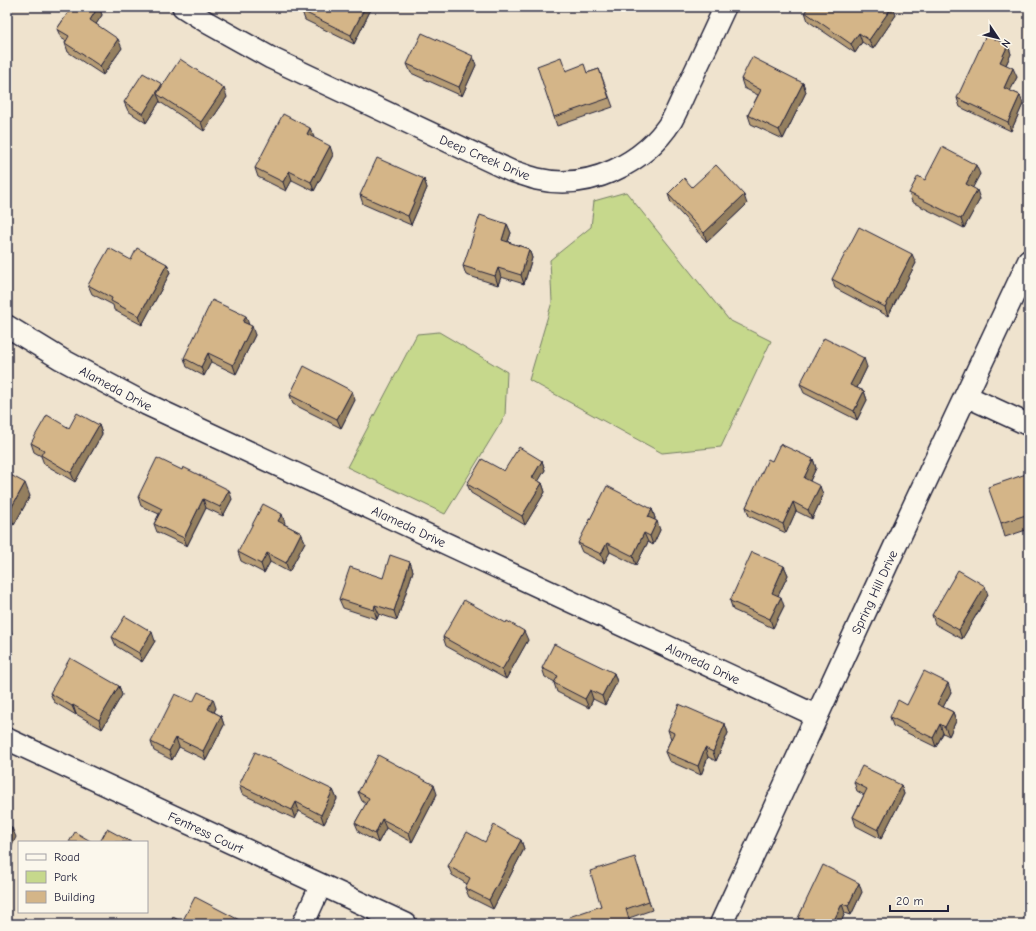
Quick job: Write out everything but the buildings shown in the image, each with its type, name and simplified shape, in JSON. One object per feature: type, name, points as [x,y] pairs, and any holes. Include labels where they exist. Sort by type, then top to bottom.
[{"type":"main road","name":"Spring Hill Drive","points":[[721,924],[1029,261]]},
{"type":"street","name":"Deep Creek Drive","points":[[183,7],[208,23],[271,58],[511,171],[538,179],[563,182],[588,179],[611,172],[636,158],[657,140],[672,120],[725,7]]},
{"type":"street","name":"Alameda Drive","points":[[7,326],[61,359],[146,404],[817,716]]},
{"type":"street","points":[[966,396],[1029,425]]},
{"type":"street","name":"Fentress Court","points":[[7,739],[406,924]]},
{"type":"street","points":[[303,924],[321,885]]},
{"type":"green space","points":[[626,192],[729,320],[771,341],[721,447],[662,453],[529,380],[552,302],[550,260],[591,227],[594,201]]},
{"type":"green space","points":[[439,332],[507,372],[505,416],[445,514],[347,467],[417,334]]}]
